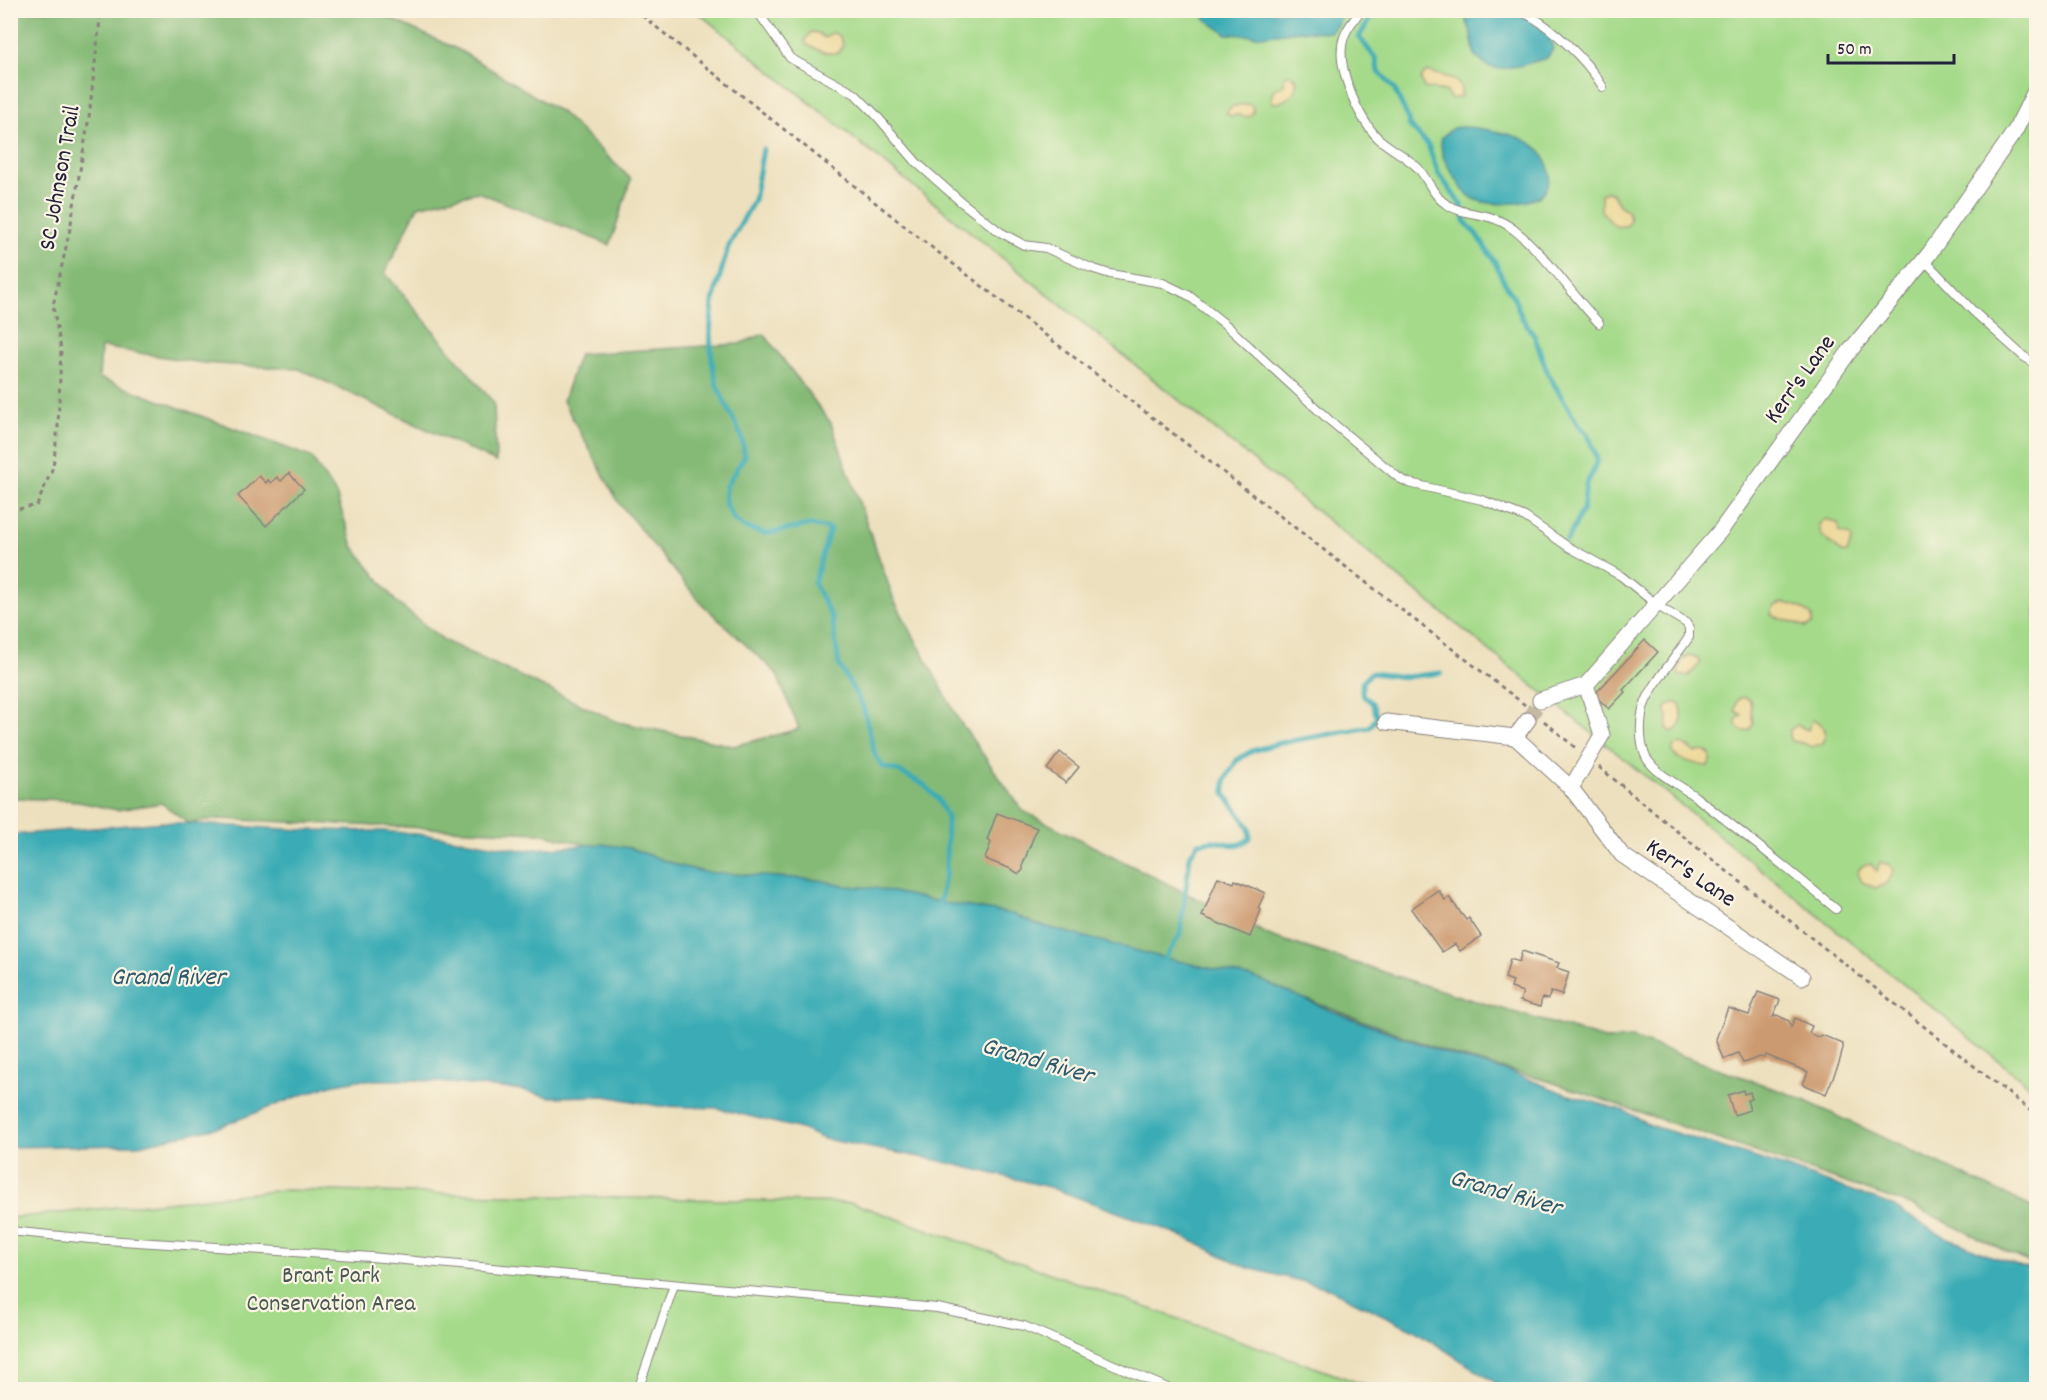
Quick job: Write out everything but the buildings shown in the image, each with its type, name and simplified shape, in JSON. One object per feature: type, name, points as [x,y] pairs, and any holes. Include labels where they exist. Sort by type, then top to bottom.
[{"type":"street","name":"Kerr's Lane","points":[[1535,712],[1586,685],[1721,530],[1849,352],[1929,254],[2015,131],[2037,89]]},
{"type":"street","points":[[1571,788],[1602,735],[1586,685]]},
{"type":"street","points":[[1386,722],[1515,737],[1535,712]]},
{"type":"street","name":"Kerr's Lane","points":[[1515,737],[1571,788],[1622,855],[1802,977]]},
{"type":"lane","points":[[754,10],[790,58],[855,94],[917,163],[1000,232],[1024,245],[1046,248],[1091,268],[1177,288],[1226,324],[1329,420],[1399,478],[1409,483],[1482,500],[1516,513],[1567,546],[1621,576],[1658,605],[1686,623],[1690,632],[1686,642],[1644,704],[1641,736],[1648,760],[1663,774],[1686,789],[1791,871],[1836,909]]},
{"type":"lane","points":[[1361,10],[1343,38],[1341,56],[1347,83],[1361,115],[1376,136],[1418,167],[1442,202],[1453,208],[1500,219],[1524,237],[1599,323]]},
{"type":"lane","points":[[1518,10],[1543,23],[1588,66],[1603,87]]},
{"type":"lane","points":[[1929,265],[1972,311],[2023,356],[2037,364]]},
{"type":"lane","points":[[10,1231],[90,1239],[371,1257],[937,1308],[1024,1326],[1172,1389]]},
{"type":"lane","points":[[638,1389],[674,1285]]},
{"type":"path","name":"SC Johnson Trail","points":[[10,511],[37,505],[53,467],[61,350],[53,306],[70,229],[89,117],[101,10]]},
{"type":"path","points":[[635,10],[917,236],[1535,712],[1695,846],[2037,1115]]},
{"type":"green space","points":[[11,11],[374,11],[459,50],[561,112],[631,179],[610,245],[478,192],[418,206],[385,273],[494,403],[496,462],[299,369],[203,363],[101,347],[99,378],[311,457],[336,494],[353,546],[397,603],[445,641],[618,722],[734,746],[799,729],[776,673],[700,602],[619,503],[563,401],[579,354],[739,344],[764,334],[831,423],[894,600],[960,722],[1023,811],[1273,937],[1605,1039],[1633,1038],[1795,1096],[2036,1209],[2036,1266],[1913,1206],[1551,1082],[1457,1056],[1311,1001],[937,904],[723,879],[540,833],[217,819],[189,823],[161,803],[117,810],[69,800],[11,798]]},
{"type":"green space","points":[[696,11],[2036,11],[2036,1091]]},
{"type":"green space","name":"Brant Park Conservation Area","points":[[283,1190],[853,1203],[1376,1389],[11,1390],[11,1218]]},
{"type":"sand","points":[[811,32],[818,33],[825,38],[831,33],[836,34],[843,46],[839,52],[831,53],[807,45],[805,40]]},
{"type":"sand","points":[[1429,72],[1452,79],[1460,85],[1461,97],[1451,99],[1445,91],[1424,88],[1421,79],[1425,73]]},
{"type":"sand","points":[[1289,74],[1296,78],[1296,88],[1289,97],[1278,103],[1272,102],[1273,90],[1284,85],[1284,78]]},
{"type":"sand","points":[[1249,104],[1253,107],[1253,113],[1248,117],[1230,116],[1227,113],[1233,106]]},
{"type":"sand","points":[[1612,193],[1619,205],[1628,211],[1630,220],[1628,225],[1615,225],[1601,211],[1601,194]]},
{"type":"sand","points":[[1826,519],[1838,523],[1839,532],[1850,535],[1852,540],[1847,553],[1843,553],[1821,535],[1819,524]]},
{"type":"sand","points":[[1781,603],[1802,608],[1812,617],[1812,624],[1806,627],[1771,615],[1773,607]]},
{"type":"sand","points":[[1690,655],[1698,658],[1700,664],[1688,676],[1680,676],[1678,671],[1681,664]]},
{"type":"sand","points":[[1743,697],[1750,700],[1753,724],[1750,730],[1746,731],[1740,730],[1736,725],[1736,720],[1742,715],[1735,711],[1737,700]]},
{"type":"sand","points":[[1676,702],[1680,705],[1682,717],[1676,730],[1672,732],[1667,728],[1668,717],[1665,710],[1668,705]]},
{"type":"sand","points":[[1812,720],[1819,722],[1822,727],[1825,735],[1823,743],[1811,747],[1791,741],[1790,730],[1797,725],[1808,730]]},
{"type":"sand","points":[[1680,744],[1695,753],[1702,751],[1709,753],[1711,758],[1708,766],[1675,756],[1673,747]]},
{"type":"sand","points":[[1880,862],[1890,865],[1894,871],[1886,884],[1875,888],[1862,882],[1858,873],[1860,868],[1871,864],[1877,871]]},
{"type":"water","points":[[1200,11],[1343,11],[1339,23],[1330,32],[1299,31],[1261,36],[1227,34],[1205,19]]},
{"type":"water","points":[[1462,11],[1503,12],[1530,19],[1540,25],[1548,35],[1553,49],[1547,58],[1519,66],[1499,69],[1487,66],[1475,56],[1470,29]]},
{"type":"water","points":[[1461,127],[1508,134],[1526,140],[1535,146],[1544,156],[1549,169],[1549,183],[1544,192],[1531,200],[1500,204],[1481,201],[1468,195],[1461,188],[1447,164],[1441,148],[1442,137],[1453,128]]},
{"type":"water","name":"Grand River","points":[[164,822],[304,830],[383,831],[439,836],[522,850],[602,844],[630,848],[680,866],[705,872],[820,880],[1013,914],[1036,924],[1165,958],[1258,979],[1332,1011],[1456,1057],[1510,1072],[1566,1094],[1625,1111],[1650,1125],[1788,1168],[1891,1205],[1937,1233],[1985,1254],[2036,1271],[2036,1389],[1505,1389],[1414,1330],[1325,1287],[1248,1268],[1177,1234],[1049,1187],[936,1160],[824,1139],[801,1129],[716,1108],[659,1106],[605,1096],[550,1097],[522,1090],[416,1080],[358,1080],[331,1085],[219,1127],[139,1145],[11,1147],[11,835]]},
{"type":"waterway","points":[[1376,10],[1359,37],[1376,59],[1378,71],[1394,88],[1409,125],[1428,145],[1438,173],[1461,205],[1466,223],[1495,262],[1522,318],[1534,335],[1548,374],[1578,424],[1588,435],[1595,453],[1597,460],[1586,484],[1583,509],[1567,541]]},
{"type":"waterway","points":[[763,149],[754,200],[728,247],[713,301],[710,333],[717,386],[741,435],[745,456],[726,486],[725,503],[734,520],[744,527],[766,534],[809,525],[830,529],[814,583],[832,618],[839,665],[863,706],[875,755],[883,767],[898,771],[923,784],[938,799],[947,817],[946,871],[940,902]]},
{"type":"waterway","points":[[1165,958],[1180,935],[1190,856],[1198,843],[1213,841],[1236,845],[1250,838],[1249,827],[1225,794],[1225,780],[1237,760],[1252,751],[1280,743],[1370,727],[1377,717],[1372,703],[1362,694],[1362,682],[1371,673],[1405,677],[1441,673]]},
{"type":"tunnel","points":[[1528,720],[1540,700]]}]
